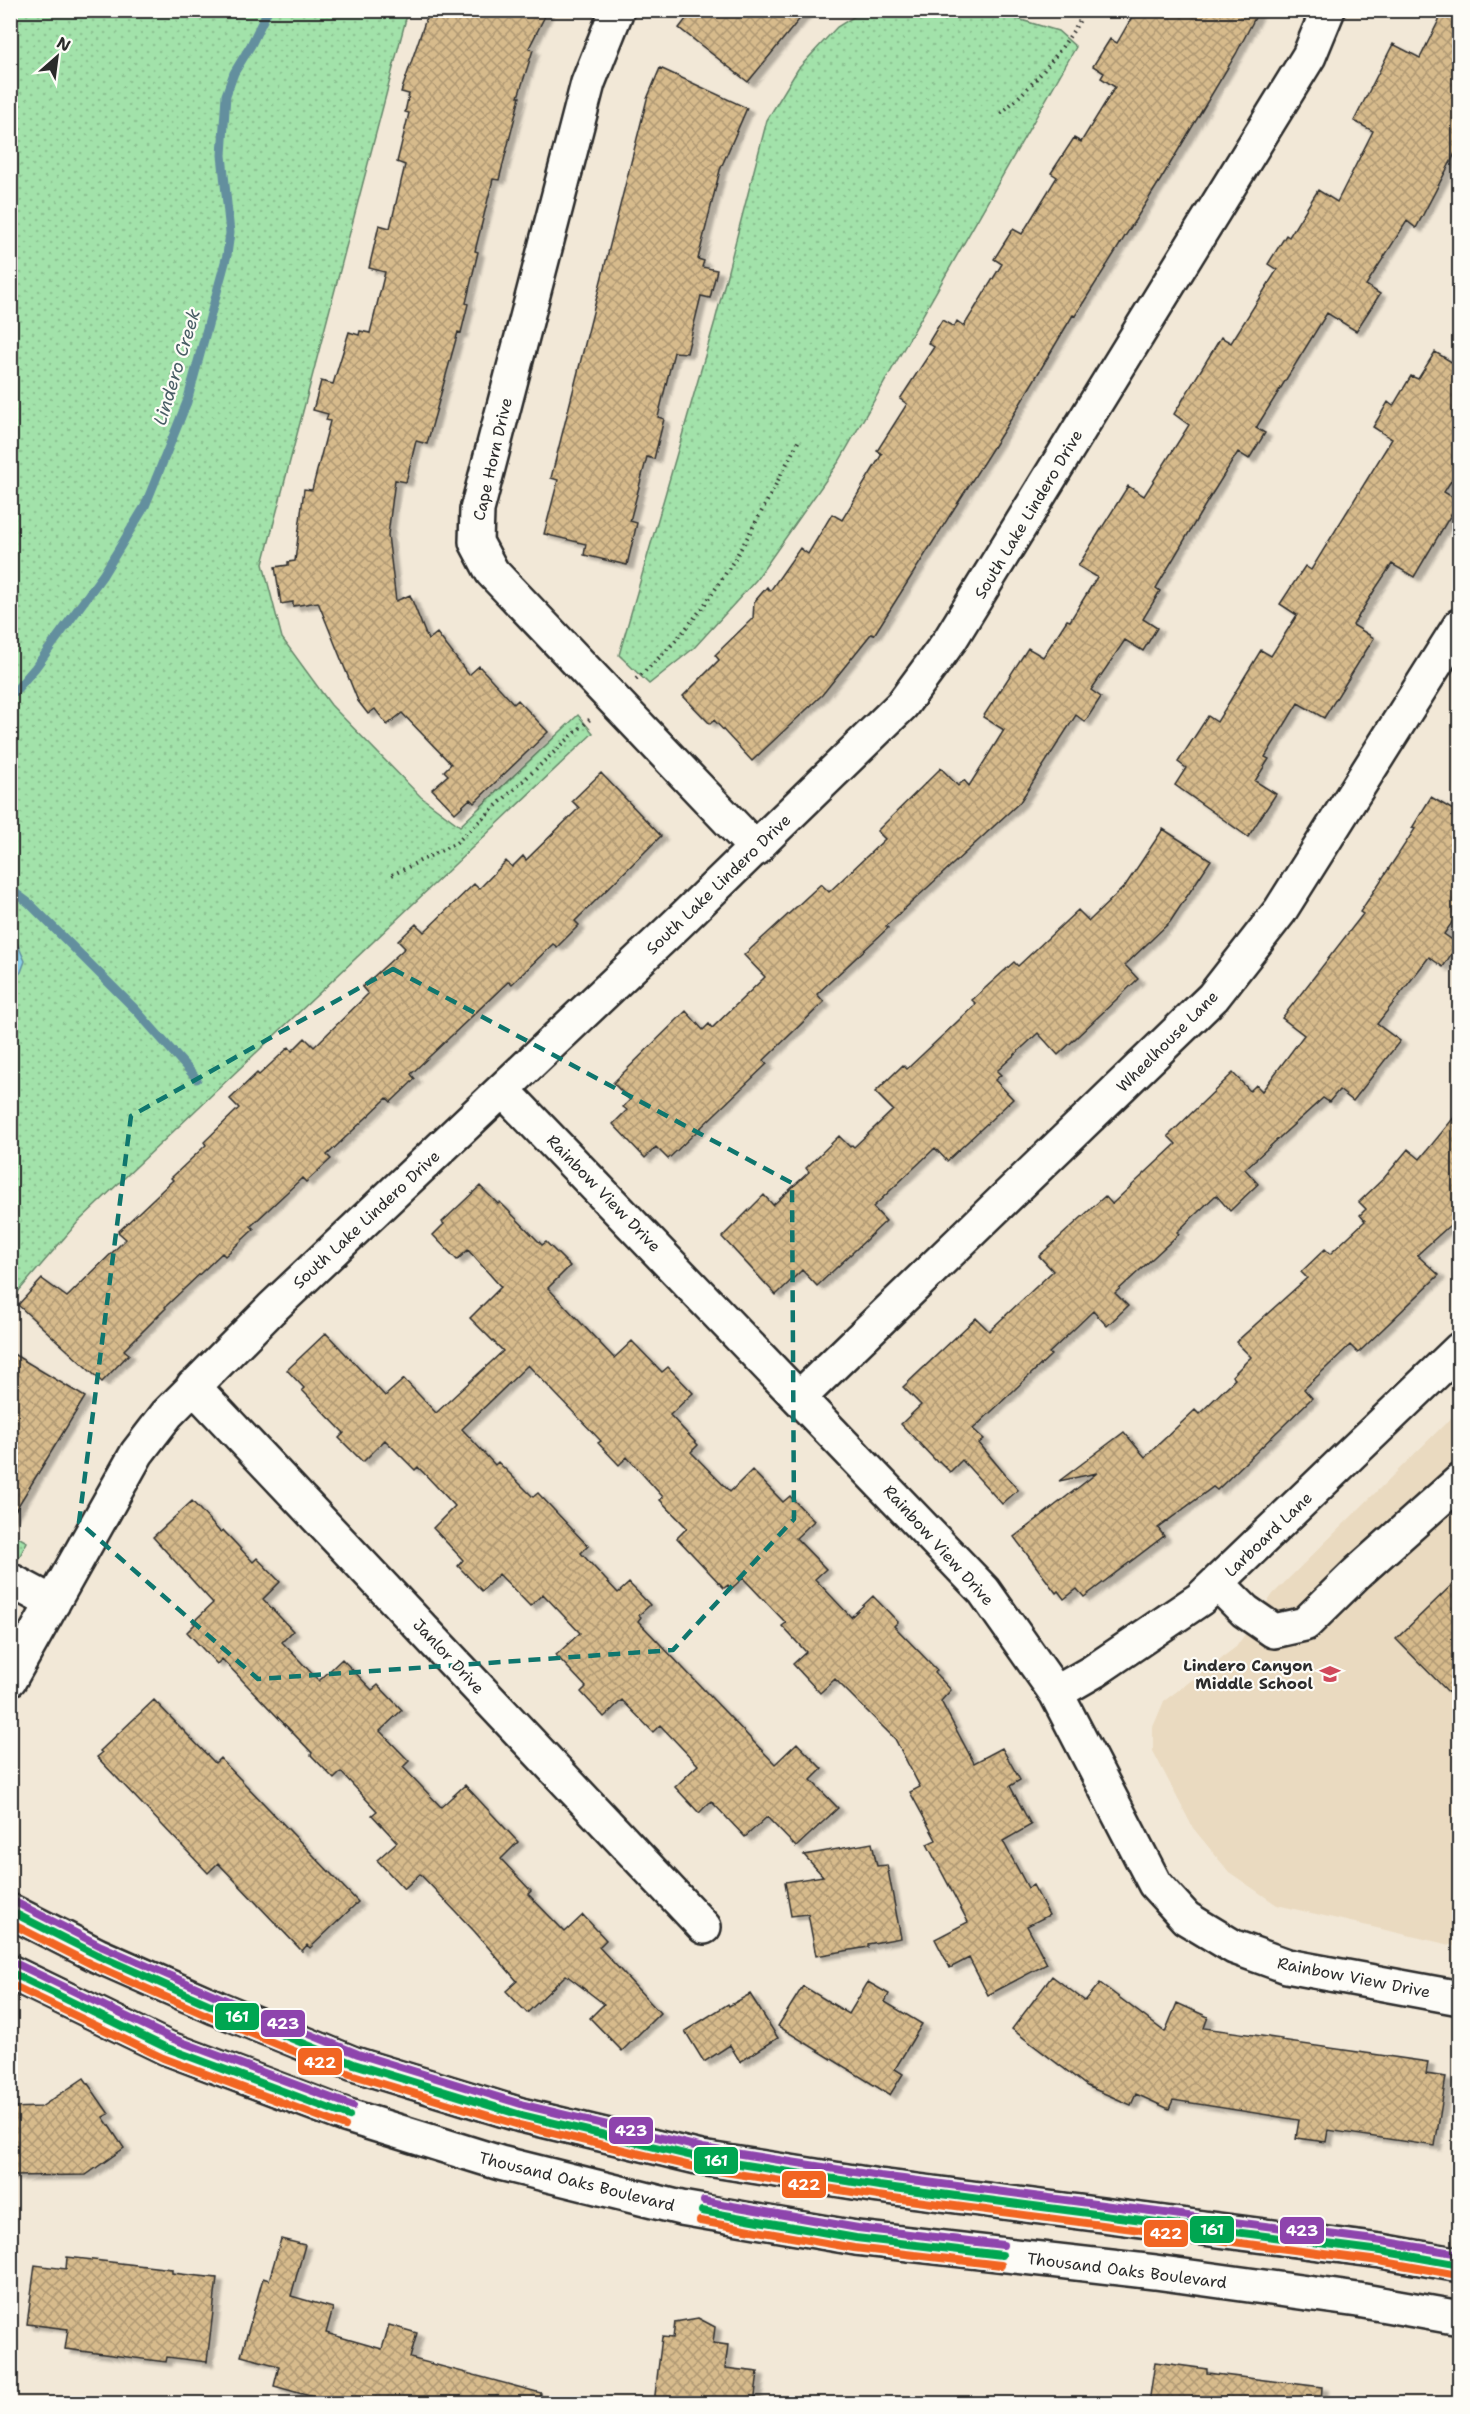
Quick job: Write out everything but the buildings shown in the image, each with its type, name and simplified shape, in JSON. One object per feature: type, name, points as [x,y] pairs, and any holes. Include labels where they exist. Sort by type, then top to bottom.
[{"type":"street","name":"Cape Horn Drive","points":[[617,10],[588,83],[477,510],[476,542],[492,572],[756,849]]},
{"type":"street","name":"South Lake Lindero Drive","points":[[10,1679],[137,1453],[167,1414],[193,1386],[756,849],[902,705],[950,640],[1309,56],[1328,10]]},
{"type":"street","name":"Wheelhouse Lane","points":[[800,1397],[1213,997],[1280,911],[1460,625]]},
{"type":"street","name":"Rainbow View Drive","points":[[503,1090],[984,1591],[1056,1693],[1155,1884],[1186,1918],[1234,1947],[1287,1966],[1460,1998]]},
{"type":"street","name":"Larboard Lane","points":[[1056,1693],[1094,1671],[1200,1599],[1460,1349]]},
{"type":"street","name":"Janlor Drive","points":[[193,1386],[705,1928]]},
{"type":"street","points":[[1217,1583],[1245,1611],[1274,1631],[1305,1624],[1357,1573],[1460,1481]]},
{"type":"street","points":[[10,1580],[53,1603]]},
{"type":"street","points":[[10,1911],[97,1955],[217,2008],[344,2060],[521,2115],[701,2158],[879,2186],[1381,2251],[1460,2265]]},
{"type":"street","name":"Thousand Oaks Boulevard","points":[[10,1972],[167,2048],[345,2115],[500,2163],[681,2208],[856,2238],[1155,2272],[1358,2300],[1460,2318]]},
{"type":"path","points":[[1002,113],[1033,86],[1072,35],[1086,10]]},
{"type":"highlighted area","points":[[393,969],[792,1183],[794,1519],[673,1650],[258,1679],[79,1522],[131,1116]]},
{"type":"shaded area","name":"Lindero Canyon Middle School","points":[[1459,1410],[1459,1947],[1277,1905],[1229,1872],[1193,1828],[1153,1751],[1153,1727],[1164,1701],[1236,1647],[1273,1594]]},
{"type":"green space","points":[[11,11],[408,11],[263,564],[282,638],[331,705],[421,797],[460,826],[578,715],[593,733],[78,1222],[11,1300]]},
{"type":"green space","points":[[863,11],[991,11],[1058,31],[1076,47],[840,460],[756,580],[694,648],[649,684],[619,655],[715,321],[767,120],[798,69],[837,27]]},
{"type":"green space","points":[[11,1533],[27,1542],[11,1573]]},
{"type":"water","points":[[10,939],[17,943],[25,961],[21,972],[11,981]]},
{"type":"waterway","name":"Lindero Creek","points":[[10,697],[35,668],[103,575],[145,506],[187,402],[227,255],[230,233],[222,155],[226,95],[234,73],[268,10]]},
{"type":"waterway","points":[[10,889],[29,903],[135,1009],[197,1079]]},
{"type":"transit line","name":"423","points":[[15,1902],[101,1946],[358,2054],[524,2105],[703,2148],[880,2176],[1382,2241],[1460,2254]]},
{"type":"transit line","name":"161","points":[[10,1911],[97,1955],[217,2008],[354,2064],[521,2115],[701,2158],[879,2186],[1381,2251],[1460,2265]]},
{"type":"transit line","name":"422","points":[[10,1923],[93,1965],[213,2018],[350,2074],[519,2125],[699,2168],[878,2196],[1379,2261],[1458,2275]]},
{"type":"transit line","name":"423","points":[[15,1963],[171,2038],[353,2106]]},
{"type":"transit line","name":"161","points":[[10,1972],[167,2048],[349,2116]]},
{"type":"transit line","name":"422","points":[[10,1984],[163,2058],[345,2126]]},
{"type":"transit line","name":"423","points":[[704,2201],[858,2228],[1003,2245]]},
{"type":"transit line","name":"161","points":[[702,2211],[856,2238],[1002,2255]]},
{"type":"transit line","name":"422","points":[[700,2221],[854,2248],[1001,2265]]},
{"type":"place","name":"Lindero Canyon Middle School","points":[[1330,1674]]}]
